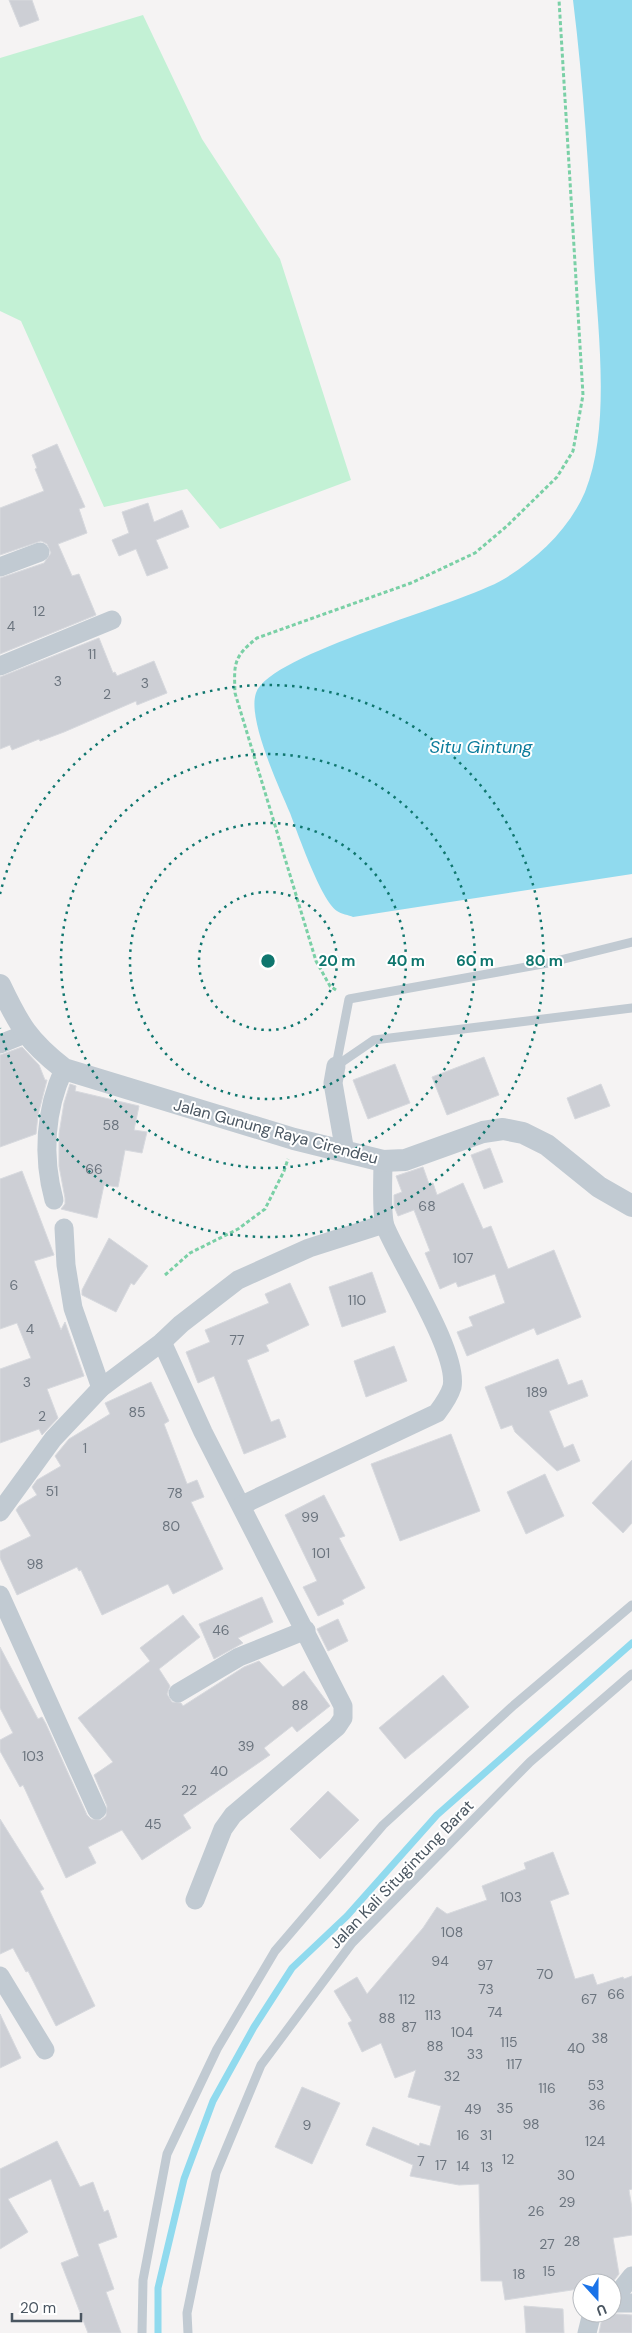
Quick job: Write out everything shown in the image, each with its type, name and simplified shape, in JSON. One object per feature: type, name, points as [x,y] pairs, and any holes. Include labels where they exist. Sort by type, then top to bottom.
[{"type":"street","points":[[0,567],[40,552]]},
{"type":"street","points":[[0,666],[112,620]]},
{"type":"street","name":"Jalan Gunung Raya Cirendeu","points":[[0,985],[26,1034],[44,1054],[64,1070],[294,1139],[383,1161],[405,1160],[483,1132],[503,1129],[523,1133],[547,1145],[599,1187],[632,1206]]},
{"type":"street","points":[[0,1044],[26,1034]]},
{"type":"street","points":[[336,1066],[333,1083],[345,1152]]},
{"type":"street","points":[[54,1200],[48,1170],[48,1119],[55,1088],[64,1070]]},
{"type":"street","points":[[242,1505],[437,1413],[446,1402],[452,1386],[451,1369],[438,1332],[384,1224],[383,1161]]},
{"type":"street","points":[[0,1512],[54,1440],[101,1388],[162,1342],[181,1324],[238,1280],[309,1248],[384,1224]]},
{"type":"street","points":[[64,1228],[66,1264],[73,1308],[101,1388]]},
{"type":"street","points":[[162,1342],[203,1432],[344,1706],[343,1718],[337,1727],[233,1815],[223,1830],[195,1900]]},
{"type":"street","points":[[0,1595],[97,1810]]},
{"type":"street","points":[[178,1693],[239,1657],[306,1630]]},
{"type":"street","points":[[0,1976],[45,2050]]},
{"type":"street","points":[[622,2289],[632,2276]]},
{"type":"lane","points":[[336,1066],[349,999],[548,963],[632,942]]},
{"type":"lane","points":[[336,1066],[374,1040],[632,1008]]},
{"type":"lane","points":[[142,2333],[142,2280],[168,2154],[217,2048],[275,1951],[383,1824],[514,1705],[632,1605]]},
{"type":"lane","name":"Jalan Kali Situgintung Barat","points":[[188,2333],[187,2313],[216,2174],[261,2065],[352,1943],[530,1762],[632,1674]]},
{"type":"path","points":[[349,999],[330,986],[316,961],[235,693],[235,663],[242,650],[257,638],[411,583],[475,553],[507,526],[557,478],[573,451],[583,395],[559,0]]},
{"type":"path","points":[[165,1275],[190,1253],[238,1229],[265,1208],[284,1171],[294,1139]]},
{"type":"green space","points":[[143,15],[202,139],[280,259],[351,480],[220,529],[187,489],[104,507],[21,321],[0,311],[0,58]]},
{"type":"water","name":"Situ Gintung","points":[[573,0],[632,0],[632,874],[353,917],[337,911],[331,904],[310,866],[260,736],[254,705],[256,693],[269,678],[295,662],[329,646],[482,590],[504,579],[529,562],[551,542],[570,518],[585,492],[593,467],[598,439],[601,379],[586,132]]},
{"type":"building","points":[[9,0],[32,0],[39,20],[20,27]]},
{"type":"building","points":[[57,444],[85,507],[79,509],[87,533],[58,544],[72,576],[79,574],[96,615],[0,654],[0,578],[44,563],[51,553],[47,544],[41,541],[0,555],[0,508],[44,491],[35,469],[37,468],[32,455]]},
{"type":"building","points":[[148,503],[154,522],[182,510],[189,527],[156,540],[168,568],[147,576],[136,549],[119,556],[112,540],[129,533],[122,512]]},
{"type":"building","points":[[99,638],[113,673],[115,672],[117,676],[154,661],[167,693],[137,705],[136,701],[40,741],[39,739],[12,750],[10,745],[0,749],[0,677]]},
{"type":"building","points":[[22,1047],[39,1065],[45,1080],[47,1080],[38,1115],[36,1134],[0,1147],[0,1055]]},
{"type":"building","points":[[484,1057],[499,1095],[447,1115],[432,1077]]},
{"type":"building","points":[[395,1064],[410,1103],[368,1119],[353,1080]]},
{"type":"building","points":[[70,1084],[76,1086],[75,1091],[139,1106],[134,1130],[147,1132],[142,1153],[125,1150],[118,1187],[104,1185],[97,1218],[61,1209],[65,1204],[65,1198],[59,1166],[59,1134],[64,1103]]},
{"type":"building","points":[[601,1084],[610,1106],[575,1119],[567,1098]]},
{"type":"building","points":[[490,1148],[503,1182],[484,1189],[471,1155]]},
{"type":"building","points":[[423,1167],[429,1184],[433,1183],[437,1195],[463,1183],[483,1229],[491,1226],[508,1269],[554,1250],[581,1317],[537,1335],[534,1328],[467,1356],[457,1332],[473,1326],[469,1317],[505,1303],[495,1274],[458,1287],[456,1282],[440,1289],[425,1253],[430,1251],[414,1210],[398,1216],[394,1206],[394,1195],[402,1192],[396,1176]]},
{"type":"building","points":[[22,1171],[54,1255],[34,1261],[61,1330],[65,1322],[84,1376],[47,1389],[58,1418],[42,1435],[39,1429],[0,1443],[0,1369],[31,1358],[17,1323],[0,1329],[0,1179]]},
{"type":"building","points":[[109,1238],[148,1266],[134,1285],[131,1283],[116,1312],[82,1295],[82,1290]]},
{"type":"building","points":[[372,1272],[386,1312],[342,1327],[329,1287]]},
{"type":"building","points":[[290,1283],[309,1325],[266,1345],[269,1351],[247,1360],[271,1422],[279,1419],[286,1437],[244,1454],[214,1376],[198,1383],[186,1352],[210,1342],[205,1330],[269,1303],[265,1294]]},
{"type":"building","points":[[394,1346],[407,1381],[366,1397],[354,1361]]},
{"type":"building","points":[[558,1359],[568,1385],[582,1380],[588,1396],[549,1411],[564,1448],[573,1444],[580,1461],[557,1471],[515,1432],[512,1425],[501,1429],[485,1387]]},
{"type":"building","points":[[151,1382],[169,1421],[164,1424],[187,1484],[197,1480],[204,1497],[191,1502],[223,1569],[173,1594],[168,1584],[102,1615],[81,1570],[79,1571],[77,1567],[17,1595],[0,1558],[0,1551],[31,1536],[16,1510],[19,1506],[37,1495],[32,1487],[37,1480],[61,1466],[55,1456],[69,1439],[110,1414],[105,1403]]},
{"type":"building","points":[[451,1434],[480,1511],[400,1541],[371,1464]]},
{"type":"building","points":[[632,1460],[632,1523],[623,1533],[592,1503]]},
{"type":"building","points":[[545,1474],[564,1516],[526,1534],[507,1492]]},
{"type":"building","points":[[324,1495],[345,1536],[339,1538],[365,1588],[342,1600],[344,1604],[318,1616],[303,1587],[317,1581],[285,1515]]},
{"type":"building","points":[[262,1597],[273,1622],[238,1638],[243,1643],[214,1659],[199,1624]]},
{"type":"building","points":[[183,1615],[200,1637],[159,1669],[170,1686],[167,1694],[172,1702],[181,1703],[183,1706],[244,1667],[259,1661],[283,1687],[304,1671],[330,1706],[297,1732],[292,1726],[264,1748],[270,1755],[183,1815],[191,1828],[142,1860],[122,1830],[88,1847],[96,1863],[66,1878],[23,1785],[20,1787],[0,1751],[0,1740],[13,1733],[0,1708],[0,1647],[38,1719],[42,1717],[46,1724],[87,1815],[91,1819],[101,1820],[106,1816],[107,1806],[94,1775],[113,1762],[78,1718],[150,1661],[140,1648]]},
{"type":"building","points":[[338,1619],[348,1641],[328,1651],[317,1629]]},
{"type":"building","points":[[443,1675],[469,1707],[405,1759],[379,1728]]},
{"type":"building","points":[[328,1791],[359,1820],[320,1859],[290,1829]]},
{"type":"building","points":[[0,1819],[44,1889],[40,1891],[95,2006],[56,2026],[28,1971],[26,1972],[13,1948],[0,1954]]},
{"type":"building","points":[[553,1852],[569,1894],[550,1901],[575,1979],[593,1974],[597,1985],[632,1976],[632,2189],[629,2190],[632,2208],[632,2235],[613,2238],[619,2273],[572,2273],[572,2290],[505,2300],[502,2281],[481,2281],[479,2184],[459,2185],[410,2176],[413,2165],[366,2145],[373,2127],[419,2146],[420,2143],[430,2146],[441,2106],[408,2097],[416,2070],[395,2078],[381,2043],[362,2052],[348,2023],[352,2021],[334,1991],[357,1977],[367,1994],[423,1928],[437,1907],[447,1914],[487,1900],[482,1886],[526,1869],[524,1863]]},
{"type":"building","points":[[0,2014],[21,2058],[0,2068]]},
{"type":"building","points":[[302,2087],[340,2103],[312,2164],[275,2147]]},
{"type":"building","points":[[57,2141],[80,2187],[93,2182],[104,2212],[108,2210],[117,2237],[98,2244],[114,2289],[106,2292],[121,2333],[88,2333],[61,2263],[79,2256],[51,2179],[8,2199],[28,2232],[0,2249],[0,2169]]},
{"type":"building","points":[[524,2306],[563,2309],[564,2333],[526,2333]]},
{"type":"building","points":[[622,2314],[632,2315],[632,2333],[599,2333],[601,2323],[622,2323]]},
{"type":"waterway","points":[[158,2333],[158,2288],[184,2179],[213,2101],[254,2027],[292,1968],[347,1916],[437,1815],[632,1643]]}]
